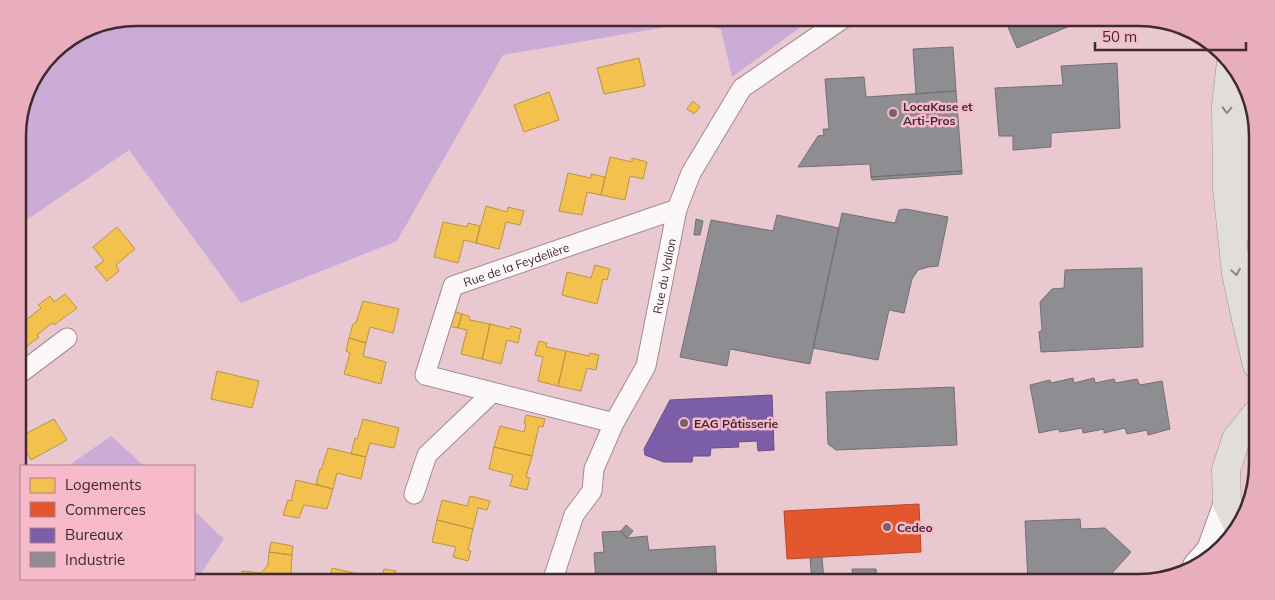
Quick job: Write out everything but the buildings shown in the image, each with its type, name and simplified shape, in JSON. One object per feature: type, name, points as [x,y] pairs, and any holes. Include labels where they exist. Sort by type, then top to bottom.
[{"type":"main road","points":[[1230,74],[1226,106],[1227,188],[1236,273],[1249,334]]},
{"type":"main road","points":[[1248,121],[1249,172]]},
{"type":"main road","points":[[1213,546],[1232,513],[1226,470],[1236,439],[1249,420]]},
{"type":"street","name":"Rue du Vallon","points":[[555,574],[574,515],[592,492],[594,469],[614,423],[646,366],[677,210],[691,173],[742,88],[832,26]]},
{"type":"street","name":"Rue de la Feydelière","points":[[614,423],[425,376],[453,286],[677,210]]},
{"type":"street","points":[[26,369],[68,338]]},
{"type":"street","points":[[414,494],[426,455],[492,392]]},
{"type":"shaded area","points":[[129,26],[672,26],[503,55],[397,241],[241,303],[129,150],[26,220],[26,129],[28,114],[35,94],[41,81],[58,58],[87,38],[114,28]]},
{"type":"shaded area","points":[[705,26],[802,26],[732,77],[721,29]]},
{"type":"shaded area","points":[[111,436],[143,465],[69,465]]},
{"type":"shaded area","points":[[195,512],[224,539],[200,574],[195,574]]},
{"type":"place","name":"LocaKase et Arti-Pros","points":[[893,113]]},
{"type":"place","name":"EAG Pâtisserie","points":[[684,423]]},
{"type":"place","name":"Cedeo","points":[[887,527]]}]
